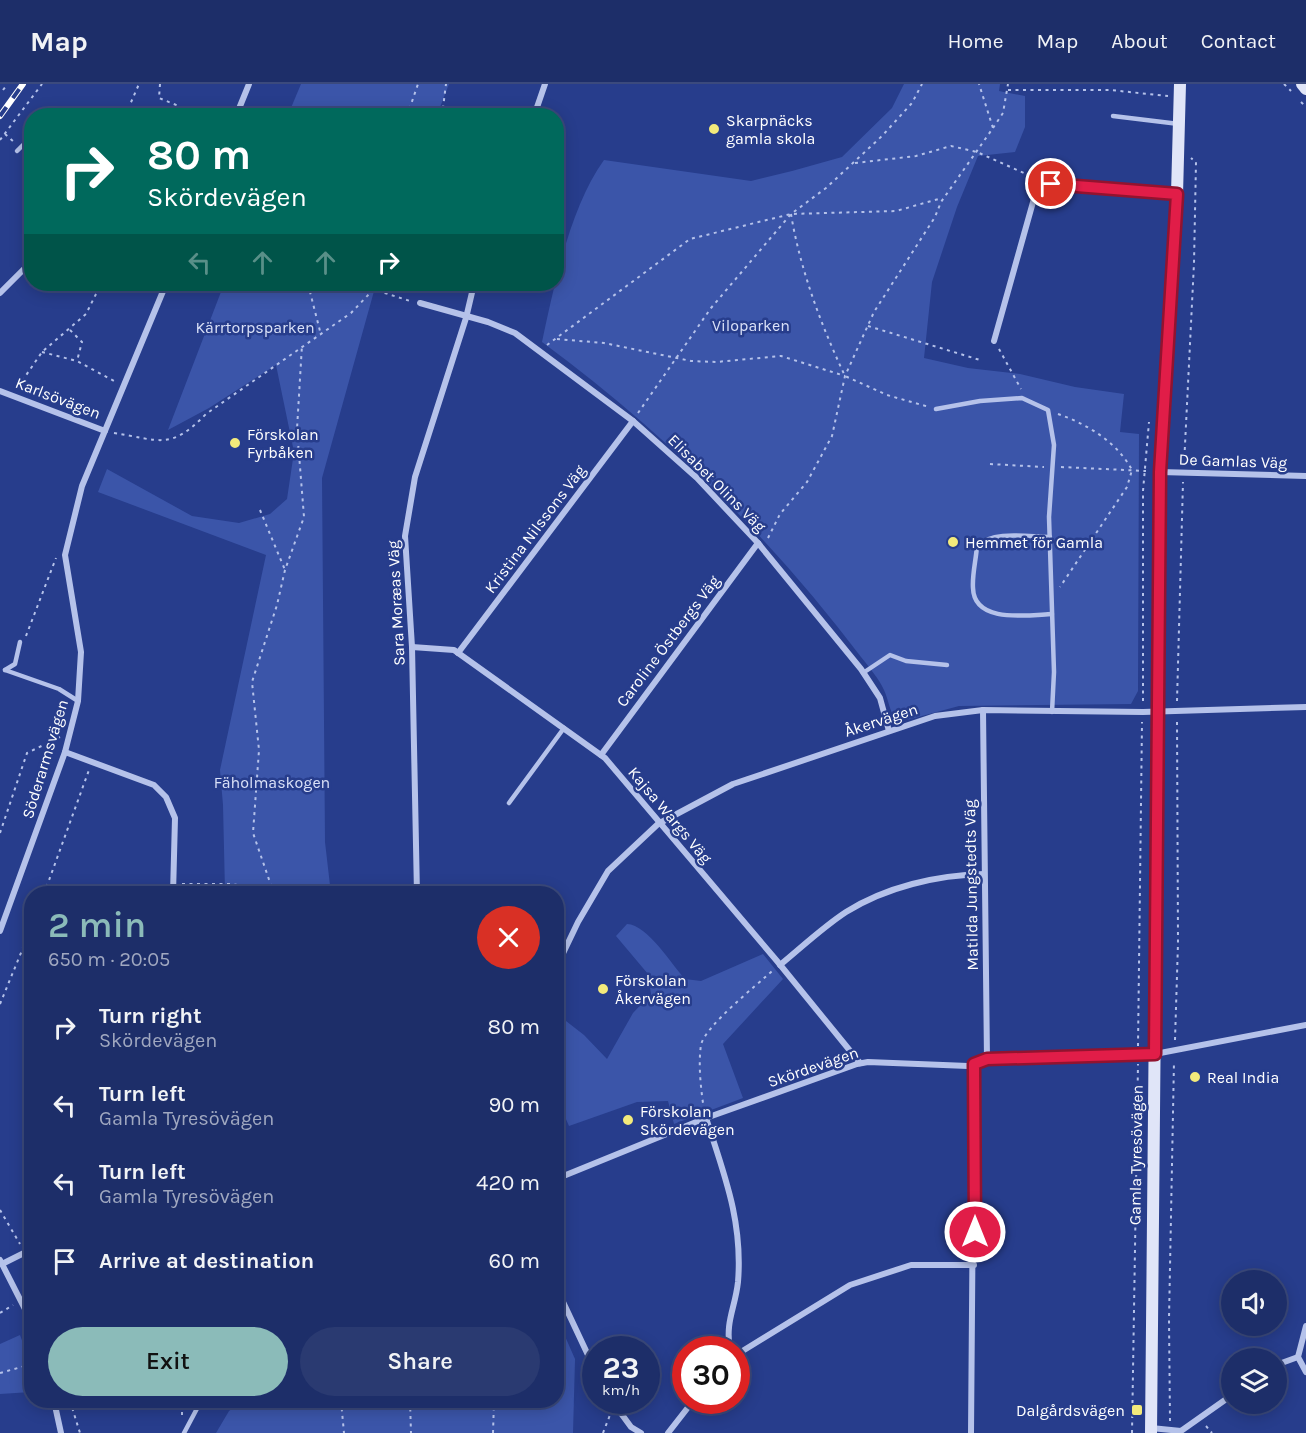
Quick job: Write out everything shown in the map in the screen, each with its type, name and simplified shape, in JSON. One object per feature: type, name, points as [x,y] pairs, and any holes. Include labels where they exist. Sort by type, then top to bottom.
[{"type":"street","points":[[239,108],[249,84]]},
{"type":"street","points":[[537,108],[545,84]]},
{"type":"street","name":"Gamla Tyresövägen","points":[[1151,1430],[1160,472],[1177,194],[1180,84]]},
{"type":"street","points":[[1302,84],[1306,88]]},
{"type":"street","points":[[994,341],[1035,195],[1043,188],[1060,183],[1177,194]]},
{"type":"street","points":[[0,293],[24,269]]},
{"type":"street","name":"Söderarmsvägen","points":[[0,931],[65,752],[78,701],[81,652],[65,555],[82,486],[163,291]]},
{"type":"street","name":"Sara Moræas Väg","points":[[417,886],[412,647],[405,536],[415,477],[466,318],[472,291]]},
{"type":"street","name":"Elisabet Olins Väg","points":[[420,303],[466,318],[488,322],[515,333],[633,421],[697,478],[764,550],[863,673],[880,698],[889,731]]},
{"type":"street","name":"Karlsövägen","points":[[0,391],[105,431]]},
{"type":"street","name":"Kristina Nilssons Väg","points":[[458,653],[633,421]]},
{"type":"street","name":"De Gamlas Väg","points":[[1160,472],[1306,476]]},
{"type":"street","name":"Caroline Östbergs Väg","points":[[601,755],[758,543]]},
{"type":"street","name":"Kajsa Wargs Väg","points":[[412,647],[454,650],[601,755],[780,964],[860,1063]]},
{"type":"street","name":"Åkervägen","points":[[564,951],[608,871],[658,824],[733,784],[889,731],[935,716],[983,710],[1052,712],[1306,707]]},
{"type":"street","name":"Matilda Jungstedts Väg","points":[[983,710],[987,1059]]},
{"type":"street","points":[[65,752],[154,785],[166,797],[175,818],[173,883]]},
{"type":"street","points":[[780,964],[844,913],[868,900],[893,890],[926,882],[984,874]]},
{"type":"street","name":"Skördevägen","points":[[564,1176],[706,1118],[860,1063],[968,1066],[987,1059],[1155,1054],[1306,1025]]},
{"type":"street","points":[[971,1433],[974,1064]]},
{"type":"street","points":[[706,1118],[734,1205],[738,1236],[738,1283],[726,1331],[727,1336]]},
{"type":"street","points":[[24,1252],[1,1262],[24,1307]]},
{"type":"street","points":[[750,1346],[850,1285],[911,1264],[974,1265]]},
{"type":"street","points":[[564,1304],[582,1342]]},
{"type":"street","points":[[1306,1326],[1298,1357],[1306,1372]]},
{"type":"street","points":[[1287,1361],[1298,1357]]},
{"type":"street","points":[[1151,1430],[1181,1431],[1221,1403]]},
{"type":"street","points":[[56,1408],[61,1433]]},
{"type":"street","points":[[622,1414],[631,1427],[641,1433]]},
{"type":"street","points":[[668,1433],[683,1414]]},
{"type":"lane","points":[[1113,116],[1180,124]]},
{"type":"lane","points":[[19,149],[24,146]]},
{"type":"lane","points":[[936,410],[980,400],[1022,398],[1048,410],[1054,445],[1050,537],[1052,712]]},
{"type":"lane","points":[[1050,537],[994,537],[984,540],[977,546],[973,590],[976,603],[987,612],[1020,615],[1052,614]]},
{"type":"lane","points":[[20,642],[15,664],[5,670],[59,689],[78,701]]},
{"type":"lane","points":[[863,673],[890,655],[906,661],[947,665]]},
{"type":"lane","points":[[509,803],[564,729]]},
{"type":"lane","points":[[184,1433],[197,1408]]},
{"type":"path","points":[[0,140],[42,84]]},
{"type":"path","points":[[128,108],[138,84]]},
{"type":"path","points":[[160,84],[159,98],[184,108]]},
{"type":"path","points":[[410,108],[418,84]]},
{"type":"path","points":[[443,108],[446,84]]},
{"type":"path","points":[[633,421],[674,358],[711,308],[791,214],[854,163],[912,103],[922,84]]},
{"type":"path","points":[[980,84],[993,128]]},
{"type":"path","points":[[764,550],[773,525],[807,482],[832,436],[845,376],[868,326],[945,197],[1003,113],[1008,84]]},
{"type":"path","points":[[3,90],[7,85]]},
{"type":"path","points":[[1008,90],[1110,90],[1168,96]]},
{"type":"path","points":[[4,134],[19,149]]},
{"type":"path","points":[[854,163],[916,156],[951,146],[977,152],[1026,174],[1043,188]]},
{"type":"path","points":[[1171,1430],[1170,1182],[1178,943],[1177,710],[1183,473],[1194,262],[1196,162],[1187,156]]},
{"type":"path","points":[[540,350],[690,239],[791,214],[896,211],[945,197]]},
{"type":"path","points":[[791,214],[794,236],[816,305],[845,376]]},
{"type":"path","points":[[13,395],[42,352],[86,314],[98,291]]},
{"type":"path","points":[[310,291],[321,335]]},
{"type":"path","points":[[105,431],[168,442],[192,428],[206,414],[351,313],[372,291],[420,303]]},
{"type":"path","points":[[868,326],[980,360]]},
{"type":"path","points":[[69,329],[82,342],[77,361]]},
{"type":"path","points":[[556,339],[604,343],[674,358],[716,362],[781,356],[845,376],[887,395],[936,410]]},
{"type":"path","points":[[994,341],[1029,401]]},
{"type":"path","points":[[272,886],[253,833],[259,750],[252,682],[278,605],[285,570],[304,517],[297,429],[302,345]]},
{"type":"path","points":[[42,352],[77,361],[124,387]]},
{"type":"path","points":[[1048,410],[1080,422],[1100,436],[1119,450],[1132,470],[1127,487],[1052,600]]},
{"type":"path","points":[[990,464],[1160,472]]},
{"type":"path","points":[[260,510],[285,570]]},
{"type":"path","points":[[20,642],[26,638],[54,559],[65,555]]},
{"type":"path","points":[[0,833],[27,753],[70,732]]},
{"type":"path","points":[[47,886],[93,762]]},
{"type":"path","points":[[173,883],[241,886]]},
{"type":"path","points":[[0,1004],[24,946]]},
{"type":"path","points":[[706,1118],[701,1090],[701,1042],[721,1017],[780,964]]},
{"type":"path","points":[[0,1210],[24,1244]]},
{"type":"path","points":[[0,1313],[7,1308]]},
{"type":"path","points":[[0,1373],[24,1366]]},
{"type":"path","points":[[72,1408],[80,1433]]},
{"type":"path","points":[[341,1408],[344,1433]]},
{"type":"path","points":[[410,1408],[411,1433]]},
{"type":"path","points":[[493,1433],[494,1408]]},
{"type":"path","points":[[603,1433],[609,1414]]},
{"type":"green space","points":[[301,84],[449,84],[440,108],[291,108]]},
{"type":"green space","name":"Viloparken","points":[[904,84],[1000,84],[999,91],[1025,96],[1025,127],[1015,152],[978,156],[957,207],[932,282],[924,358],[968,368],[1020,374],[1075,387],[1124,394],[1120,432],[1139,434],[1138,691],[1131,704],[959,706],[907,720],[896,720],[884,690],[874,673],[790,570],[752,528],[672,449],[587,376],[542,342],[554,291],[564,291],[564,251],[573,223],[592,179],[604,160],[751,181],[842,157],[892,108]]},
{"type":"green space","name":"Fäholmaskogen","points":[[221,291],[374,291],[322,478],[325,842],[330,886],[225,886],[220,770],[266,555],[98,492],[107,469],[192,516],[239,523],[270,514],[287,499],[294,452],[276,365],[209,408],[168,430]]},
{"type":"green space","points":[[627,924],[635,926],[659,946],[685,979],[701,981],[763,954],[783,979],[723,1044],[743,1098],[674,1124],[668,1101],[637,1102],[569,1126],[564,1113],[564,1019],[584,1035],[607,1059],[633,1013],[651,994],[648,974],[616,936]]},
{"type":"green space","points":[[564,1334],[575,1359],[573,1433],[216,1433],[233,1408],[564,1408]]},
{"type":"green space","points":[[20,1335],[24,1346],[24,1392],[0,1394],[0,1344]]},
{"type":"railway","points":[[0,116],[23,84]]},
{"type":"place","name":"Skarpnäcks gamla skola","points":[[714,129]]},
{"type":"place","name":"Förskolan Fyrbåken","points":[[235,443]]},
{"type":"place","name":"Hemmet för Gamla","points":[[953,542]]},
{"type":"place","name":"Förskolan Åkervägen","points":[[603,989]]},
{"type":"place","name":"Real India","points":[[1195,1077]]},
{"type":"place","name":"Förskolan Skördevägen","points":[[628,1120]]},
{"type":"place","name":"Dalgårdsvägen","points":[[1137,1410]]},
{"type":"route","points":[[975,1232],[974,1064],[987,1059],[1155,1054],[1160,472],[1177,194],[1051,184]]},
{"type":"park label","name":"Kärrtorpsparken","points":[[255,327]]}]
